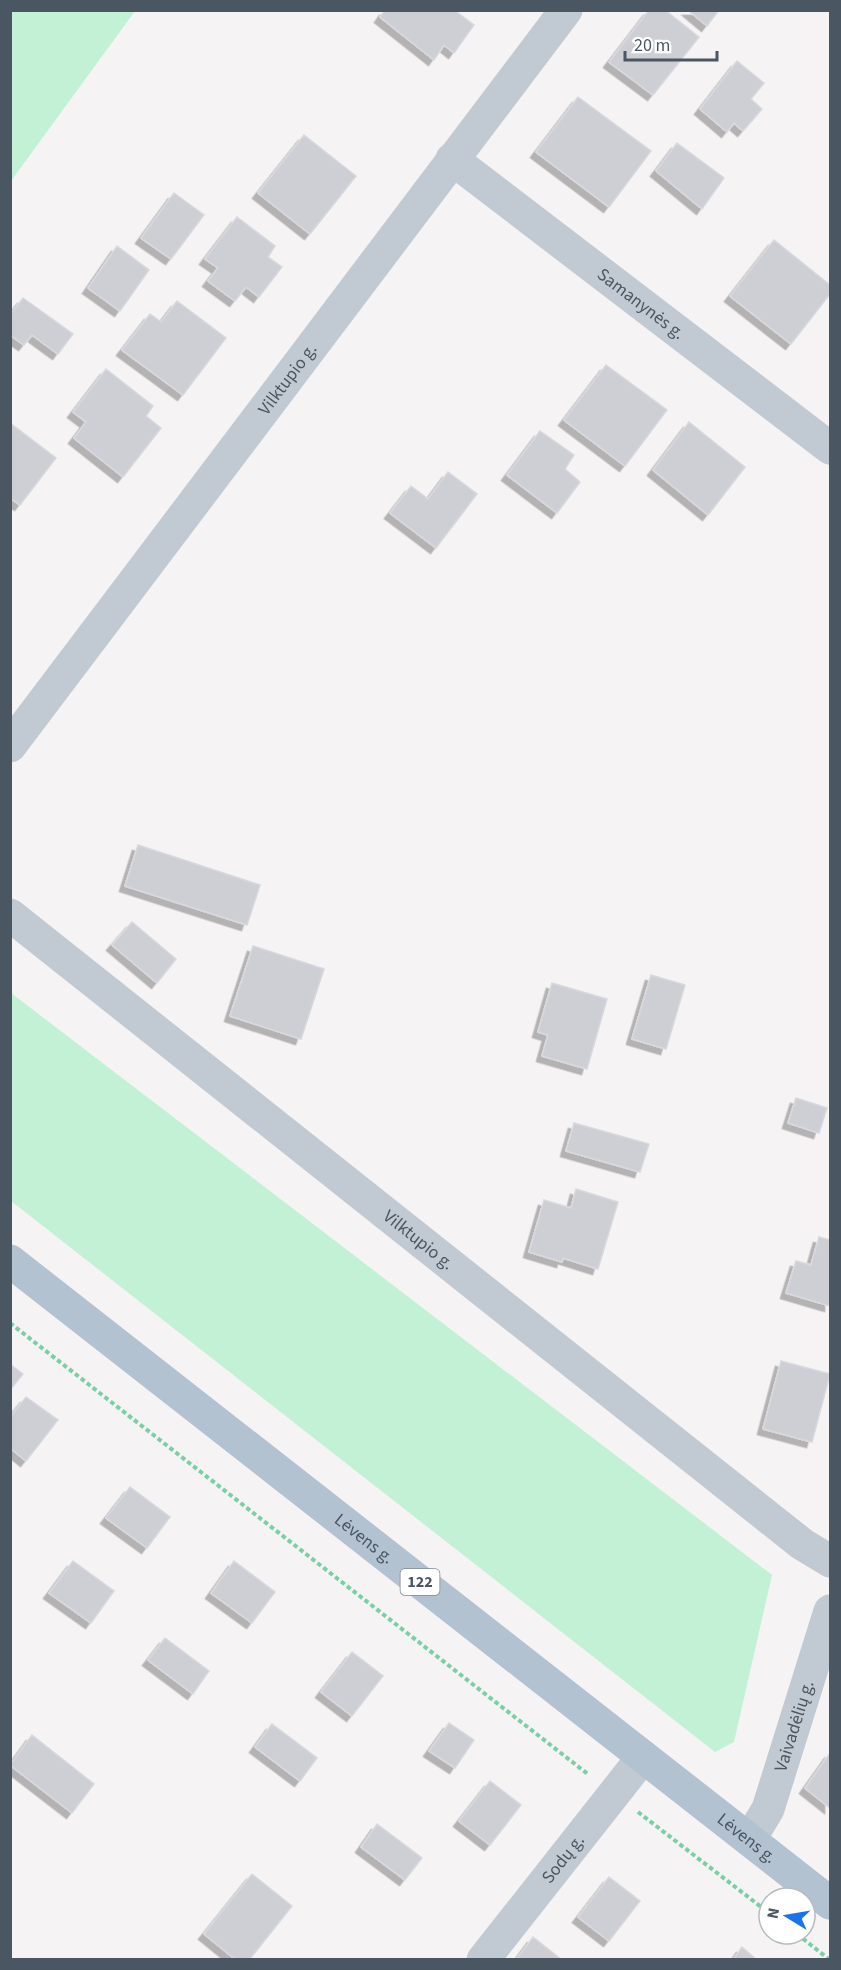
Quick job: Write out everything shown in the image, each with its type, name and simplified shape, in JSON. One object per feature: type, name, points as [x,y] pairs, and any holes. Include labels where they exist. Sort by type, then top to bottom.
[{"type":"main road","name":"Lėvens g.","points":[[10,1261],[831,1903]]},
{"type":"street","name":"Vilktupio g.","points":[[10,746],[566,10]]},
{"type":"street","name":"Samanynės g.","points":[[452,159],[831,448]]},
{"type":"street","name":"Vilktupio g.","points":[[10,915],[802,1544],[831,1561]]},
{"type":"street","name":"Vaivadėlių g.","points":[[750,1839],[768,1809],[831,1611]]},
{"type":"street","name":"Sodų g.","points":[[483,1959],[643,1757]]},
{"type":"path","points":[[10,1323],[757,1904]]},
{"type":"path","points":[[813,1946],[830,1959]]},
{"type":"green space","points":[[10,11],[135,11],[11,181]]},
{"type":"green space","points":[[11,993],[772,1575],[734,1742],[715,1752],[11,1201]]},
{"type":"building","points":[[385,10],[454,10],[474,25],[454,53],[444,45],[434,60],[380,17]]},
{"type":"building","points":[[649,10],[665,10],[699,37],[653,95],[609,62]]},
{"type":"building","points":[[688,10],[719,10],[707,26]]},
{"type":"building","points":[[737,61],[764,83],[751,99],[762,109],[743,131],[734,123],[727,132],[700,109]]},
{"type":"building","points":[[578,97],[651,151],[609,207],[536,152]]},
{"type":"building","points":[[304,135],[356,176],[310,234],[258,193]]},
{"type":"building","points":[[677,143],[724,178],[702,209],[656,171]]},
{"type":"building","points":[[174,193],[204,215],[171,259],[141,238]]},
{"type":"building","points":[[237,217],[275,246],[268,257],[282,267],[259,297],[246,287],[235,301],[208,281],[218,268],[205,259]]},
{"type":"building","points":[[774,240],[830,285],[830,294],[791,344],[730,296]]},
{"type":"building","points":[[117,246],[149,270],[120,311],[88,288]]},
{"type":"building","points":[[23,298],[73,334],[58,354],[32,335],[24,345],[10,335],[10,315]]},
{"type":"building","points":[[177,301],[226,338],[183,395],[122,350],[150,314],[161,322]]},
{"type":"building","points":[[606,365],[667,410],[625,466],[564,420]]},
{"type":"building","points":[[106,369],[153,406],[146,416],[161,428],[123,477],[74,438],[86,422],[73,412]]},
{"type":"building","points":[[689,422],[745,467],[708,515],[653,470]]},
{"type":"building","points":[[10,423],[56,458],[20,505],[10,498]]},
{"type":"building","points":[[540,431],[574,455],[565,469],[580,482],[557,513],[507,475]]},
{"type":"building","points":[[448,472],[477,494],[436,548],[390,513],[411,486],[428,499]]},
{"type":"building","points":[[138,845],[260,885],[247,925],[125,886]]},
{"type":"building","points":[[132,922],[176,959],[157,983],[112,945]]},
{"type":"building","points":[[253,946],[324,969],[301,1039],[230,1016]]},
{"type":"building","points":[[651,975],[685,985],[666,1049],[632,1039]]},
{"type":"building","points":[[552,983],[607,999],[587,1069],[542,1056],[548,1035],[538,1032]]},
{"type":"building","points":[[796,1098],[827,1108],[819,1133],[788,1123]]},
{"type":"building","points":[[574,1123],[649,1144],[640,1172],[566,1151]]},
{"type":"building","points":[[576,1189],[618,1202],[598,1269],[563,1258],[562,1262],[529,1252],[544,1200],[571,1208]]},
{"type":"building","points":[[819,1237],[830,1240],[830,1306],[786,1293],[796,1261],[811,1265]]},
{"type":"building","points":[[781,1361],[830,1374],[812,1442],[763,1429]]},
{"type":"building","points":[[10,1364],[23,1374],[10,1390]]},
{"type":"building","points":[[26,1397],[58,1420],[26,1461],[10,1448],[10,1417]]},
{"type":"building","points":[[130,1487],[170,1517],[147,1548],[106,1518]]},
{"type":"building","points":[[73,1561],[114,1591],[91,1623],[49,1593]]},
{"type":"building","points":[[234,1561],[275,1592],[252,1623],[211,1593]]},
{"type":"building","points":[[165,1638],[209,1671],[193,1694],[148,1660]]},
{"type":"building","points":[[352,1652],[383,1676],[352,1716],[321,1692]]},
{"type":"building","points":[[449,1723],[474,1740],[455,1768],[429,1751]]},
{"type":"building","points":[[272,1724],[317,1758],[300,1781],[255,1747]]},
{"type":"building","points":[[32,1735],[94,1784],[72,1813],[10,1765]]},
{"type":"building","points":[[830,1753],[830,1808],[805,1788]]},
{"type":"building","points":[[490,1781],[521,1805],[490,1845],[459,1821]]},
{"type":"building","points":[[377,1824],[422,1858],[405,1880],[361,1847]]},
{"type":"building","points":[[252,1874],[292,1906],[249,1960],[236,1960],[204,1934]]},
{"type":"building","points":[[609,1877],[640,1901],[609,1941],[578,1917]]},
{"type":"building","points":[[533,1937],[562,1960],[516,1960]]},
{"type":"building","points":[[742,1947],[757,1960],[733,1960]]}]
